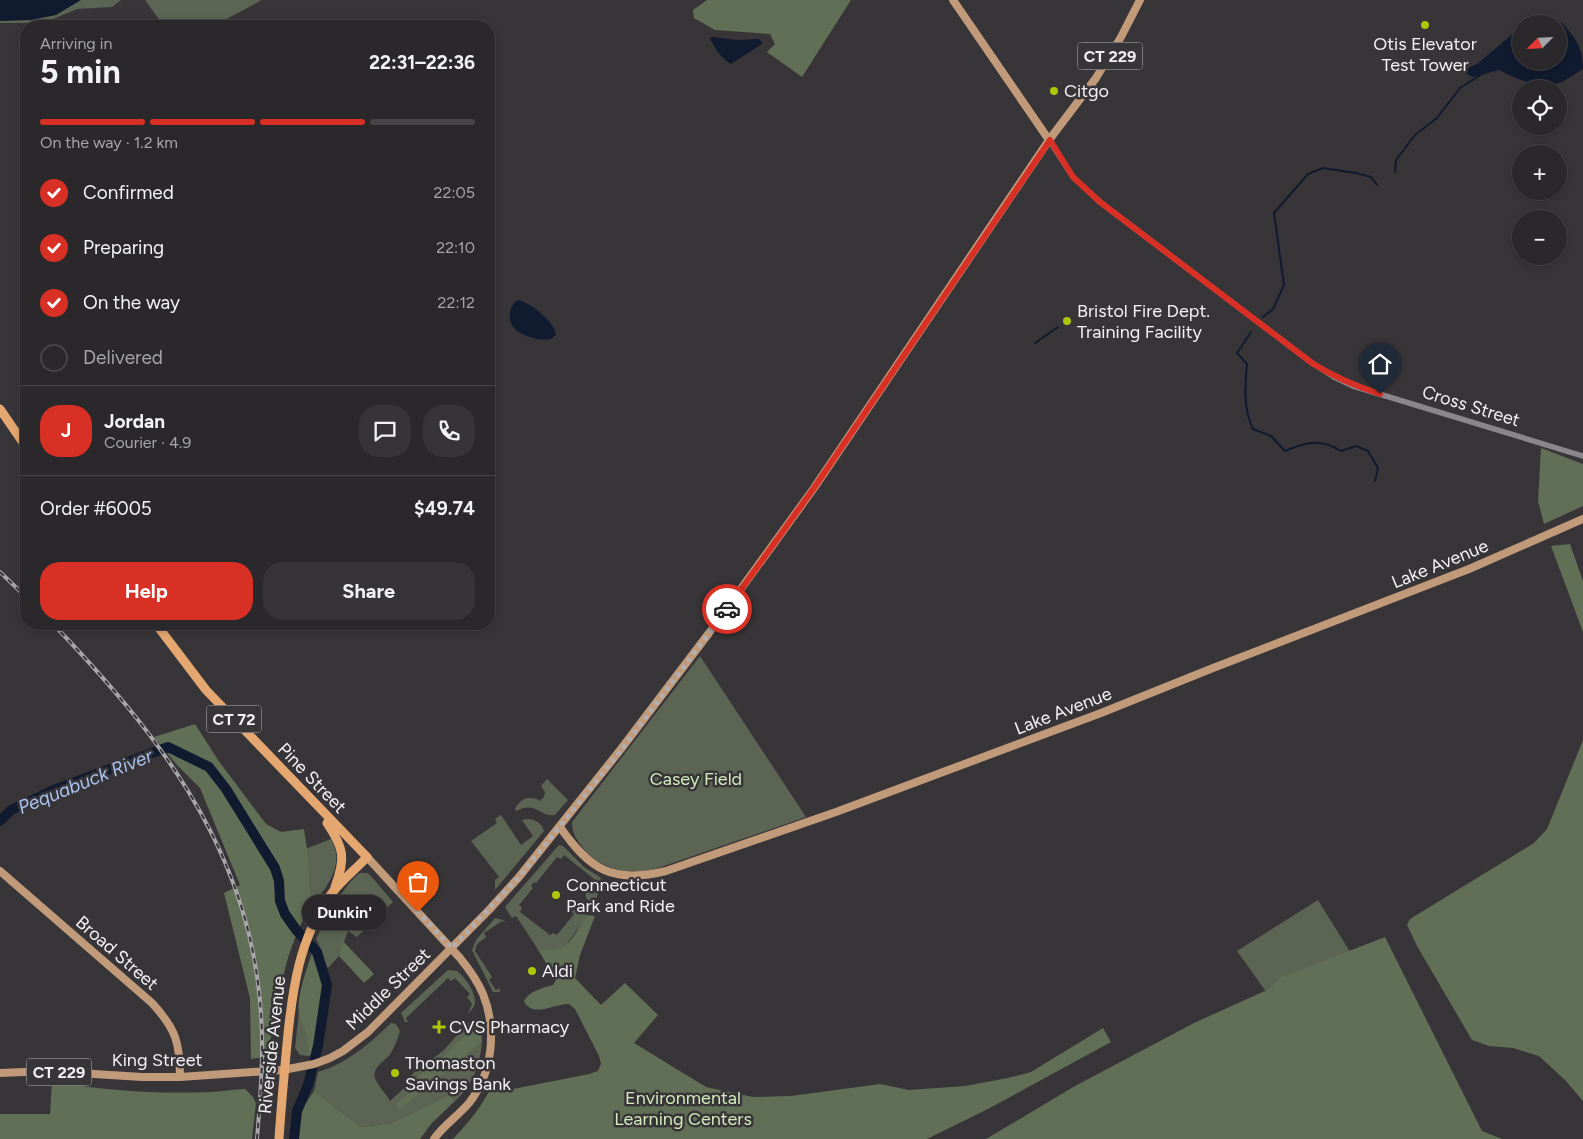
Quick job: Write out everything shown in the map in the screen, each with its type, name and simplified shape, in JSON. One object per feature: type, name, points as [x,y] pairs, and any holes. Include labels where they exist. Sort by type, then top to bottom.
[{"type":"highway","points":[[0,408],[20,438]]},
{"type":"highway","name":"Pine Street","points":[[161,630],[206,690],[367,857]]},
{"type":"highway","name":"CT 72","points":[[318,808],[341,846],[343,858],[341,871],[333,891]]},
{"type":"highway","name":"Riverside Avenue","points":[[279,1139],[283,1070],[291,999],[299,963],[309,934],[333,891],[367,857]]},
{"type":"main road","points":[[953,0],[1050,140]]},
{"type":"main road","name":"Middle Street","points":[[283,1070],[323,1061],[343,1051],[368,1032],[452,948],[514,882],[560,827],[622,749],[756,570],[814,488],[1050,140],[1099,74],[1140,0]]},
{"type":"main road","name":"Lake Avenue","points":[[560,827],[586,859],[610,873],[626,876],[643,876],[666,871],[846,808],[1094,715],[1461,572],[1583,519]]},
{"type":"main road","name":"Pine Street","points":[[367,857],[452,948],[473,974],[484,997],[489,1015],[490,1059],[480,1088],[469,1103],[434,1139]]},
{"type":"main road","name":"Broad Street","points":[[0,871],[152,1003],[165,1017],[176,1038],[179,1052],[180,1077]]},
{"type":"main road","name":"King Street","points":[[0,1073],[47,1071],[142,1077],[180,1077],[283,1070]]},
{"type":"street","name":"Cross Street","points":[[1050,140],[1073,177],[1100,202],[1312,363],[1334,377],[1354,386],[1583,456]]},
{"type":"green space","points":[[0,0],[121,0],[112,7],[77,9],[51,20],[20,20],[20,23],[0,23]]},
{"type":"green space","points":[[145,0],[262,0],[224,20],[160,20]]},
{"type":"green space","points":[[707,0],[851,0],[802,77],[767,52],[775,44],[770,34],[715,30],[694,18],[693,10]]},
{"type":"green space","points":[[1541,448],[1583,464],[1583,506],[1544,524],[1538,501]]},
{"type":"green space","points":[[1570,544],[1583,581],[1583,632],[1551,546]]},
{"type":"green space","name":"Casey Field","points":[[700,656],[806,817],[655,869],[644,871],[622,870],[602,864],[593,858],[578,841],[572,828],[572,822]]},
{"type":"green space","points":[[195,724],[218,760],[266,824],[281,832],[304,829],[308,855],[309,885],[313,897],[287,963],[266,1057],[251,1059],[250,998],[224,893],[240,885],[200,788],[176,764],[154,737]]},
{"type":"green space","points":[[1583,740],[1583,1101],[1566,1081],[1539,1056],[1513,1048],[1489,1046],[1472,1040],[1417,946],[1407,925],[1410,919],[1534,843],[1547,829]]},
{"type":"green space","points":[[547,779],[568,800],[555,815],[546,814],[529,807],[516,811],[517,805],[522,800],[532,798],[540,801],[544,797],[545,792],[541,786]]},
{"type":"green space","points":[[501,815],[521,845],[533,836],[522,820],[529,819],[535,821],[541,825],[544,831],[495,890],[495,880],[499,877],[471,841],[497,823],[495,819]]},
{"type":"green space","points":[[331,839],[335,848],[336,864],[331,878],[317,900],[311,895],[307,878],[308,856],[305,849]]},
{"type":"green space","points":[[559,845],[563,846],[584,867],[600,877],[602,882],[595,902],[586,898],[586,891],[590,893],[595,887],[592,884],[594,879],[564,855],[561,859],[557,857],[536,883],[534,882],[531,886],[533,888],[519,905],[522,908],[520,912],[550,935],[553,933],[557,935],[574,914],[573,910],[589,910],[568,943],[561,949],[551,951],[537,948],[516,916],[512,918],[505,907]]},
{"type":"green space","points":[[360,873],[370,875],[393,902],[357,937],[348,931],[339,956],[328,968],[316,939],[341,894]]},
{"type":"green space","points":[[1318,900],[1466,1139],[1371,1139],[1237,951]]},
{"type":"green space","name":"Environmental Learning Centers","points":[[587,915],[595,916],[580,955],[575,978],[601,1005],[625,983],[658,1015],[634,1043],[706,1087],[753,1097],[791,1096],[880,1084],[909,1090],[965,1086],[1031,1072],[1103,1028],[1111,1042],[988,1109],[927,1139],[453,1139],[476,1112],[494,1081],[505,1079],[513,1089],[598,1071],[601,1064],[599,1056],[575,1009],[569,1004],[564,1004],[538,1010],[528,1006],[524,1001],[533,992],[553,985],[556,980],[537,948],[548,950],[563,947],[573,938]]},
{"type":"green space","points":[[495,918],[503,920],[506,923],[502,921],[484,933],[486,937],[477,944],[475,951],[492,977],[489,980],[496,990],[500,988],[500,992],[493,992],[472,950],[476,940]]},
{"type":"green space","points":[[1385,937],[1482,1131],[1502,1139],[986,1139],[1075,1086],[1194,1023],[1267,990],[1282,977]]},
{"type":"green space","points":[[343,941],[374,974],[364,983],[339,956]]},
{"type":"green space","points":[[312,953],[322,989],[314,1041],[311,1055],[309,1056],[307,1040],[298,1008],[302,984]]},
{"type":"green space","points":[[448,970],[457,971],[474,995],[475,1005],[468,1014],[472,1004],[467,997],[470,994],[455,978],[451,981],[448,978],[406,1018],[408,1022],[405,1022],[401,1013]]},
{"type":"green space","points":[[299,1012],[310,1048],[309,1056],[300,1055],[295,1048]]},
{"type":"green space","points":[[475,1019],[482,1022],[482,1025],[456,1042],[447,1053],[417,1076],[421,1083],[414,1097],[482,1042],[479,1059],[471,1081],[455,1101],[449,1095],[391,1123],[361,1127],[314,1091],[318,1072],[339,1064],[348,1058],[391,1023],[396,1024],[400,1031],[391,1053],[377,1067],[375,1074],[376,1080],[390,1101],[414,1079],[409,1077],[443,1051],[468,1023]]},
{"type":"green space","points":[[481,1025],[482,1042],[399,1110],[396,1104],[421,1083],[417,1076],[447,1053],[456,1042]]},
{"type":"green space","points":[[52,1081],[91,1087],[151,1092],[190,1093],[245,1089],[256,1103],[252,1139],[0,1139],[0,1114],[50,1114]]},
{"type":"green space","points":[[314,1091],[361,1127],[391,1123],[449,1095],[455,1101],[431,1124],[420,1139],[297,1139],[300,1112]]},
{"type":"water","points":[[0,0],[81,0],[56,15],[31,20],[0,21]]},
{"type":"water","points":[[1568,30],[1580,49],[1583,69],[1565,80],[1520,80],[1499,70],[1473,77],[1465,73],[1464,70],[1477,64],[1512,35],[1512,70],[1568,70]]},
{"type":"water","points":[[710,38],[737,40],[759,39],[762,44],[731,64],[716,50]]},
{"type":"water","points":[[518,300],[542,314],[552,325],[556,335],[551,339],[545,340],[523,335],[517,331],[510,320],[510,313],[512,305]]},
{"type":"waterway","points":[[1395,172],[1396,160],[1415,135],[1437,118],[1460,88],[1482,74]]},
{"type":"waterway","points":[[1263,317],[1273,309],[1284,285],[1274,213],[1308,174],[1323,168],[1371,177],[1377,185]]},
{"type":"waterway","points":[[1035,343],[1058,327]]},
{"type":"waterway","points":[[1251,332],[1237,353],[1247,364],[1246,405],[1253,429],[1271,436],[1285,451],[1300,445],[1313,443],[1327,444],[1341,451],[1356,446],[1368,451],[1378,468],[1375,481]]},
{"type":"waterway","name":"Pequabuck River","points":[[0,821],[11,810],[54,790],[168,747],[209,767],[226,789],[275,868],[279,881],[280,901],[285,914],[297,931],[317,952],[327,985],[318,1046],[308,1085],[297,1111],[294,1139]]},
{"type":"railway","points":[[0,572],[20,591]]},
{"type":"railway","points":[[59,630],[126,705],[158,747],[188,791],[213,837],[234,886],[250,937],[261,1010],[262,1066],[257,1139]]},
{"type":"way so far","points":[[418,912],[452,948],[519,877],[575,808],[622,749],[727,609]]},
{"type":"place","name":"Otis Elevator Test Tower","points":[[1425,25]]},
{"type":"place","name":"Citgo","points":[[1054,91]]},
{"type":"place","name":"Bristol Fire Dept. Training Facility","points":[[1067,321]]},
{"type":"place","name":"Connecticut Park and Ride","points":[[556,895]]},
{"type":"place","name":"Dunkin'","points":[[418,912]]},
{"type":"place","name":"Aldi","points":[[532,971]]},
{"type":"place","name":"CVS Pharmacy","points":[[439,1027]]},
{"type":"place","name":"Thomaston Savings Bank","points":[[395,1073]]},
{"type":"route","points":[[727,609],[814,488],[1050,140],[1073,177],[1100,202],[1312,363],[1334,377],[1354,386],[1380,394]]}]
